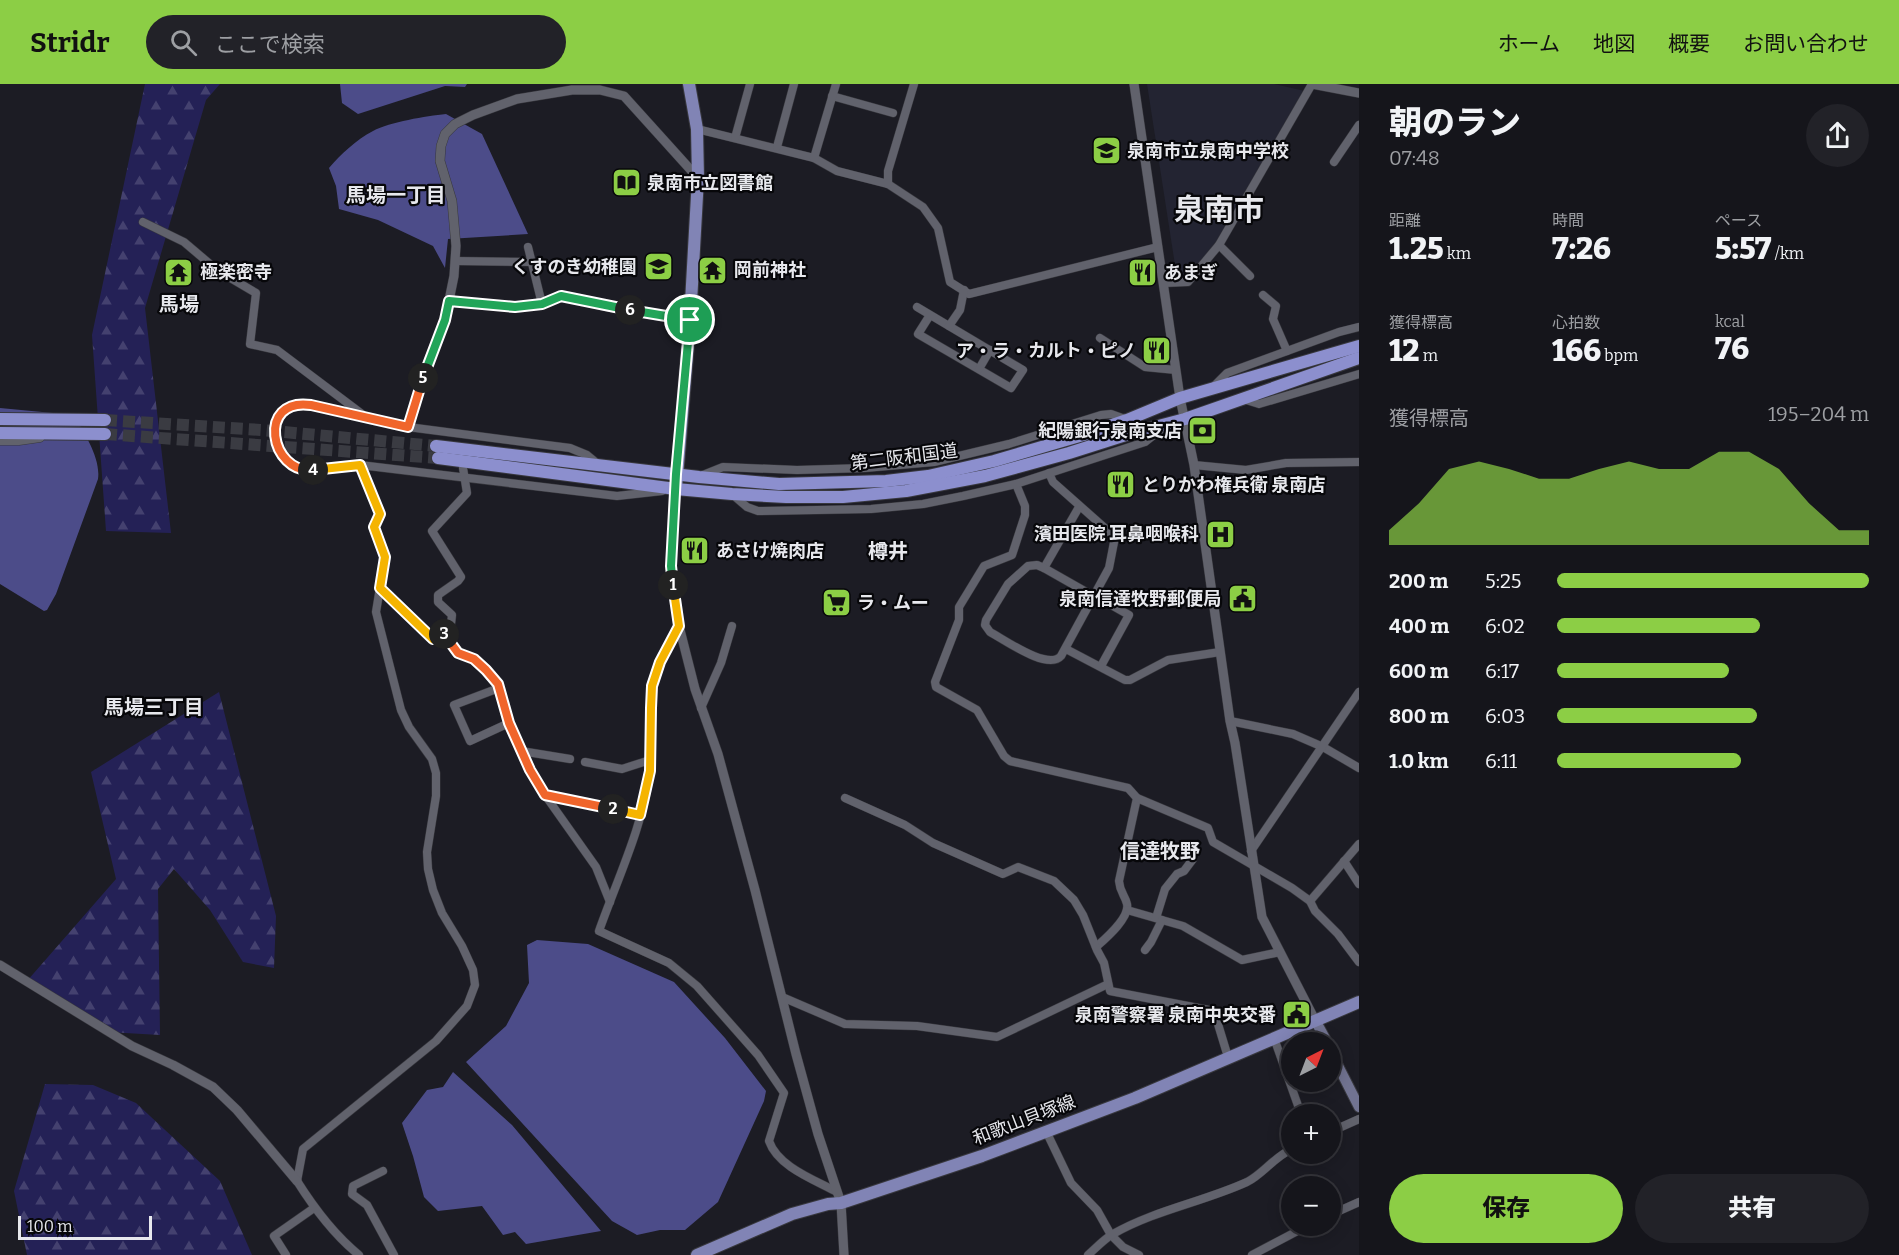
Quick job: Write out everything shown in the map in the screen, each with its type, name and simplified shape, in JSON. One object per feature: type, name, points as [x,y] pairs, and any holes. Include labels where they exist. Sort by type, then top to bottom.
[{"type":"highway","name":"第二阪和国道","points":[[1359,346],[1180,398],[1127,420],[994,461],[928,476],[855,483],[790,484],[437,452],[676,489],[732,495],[843,496],[917,489],[985,476],[1069,453],[1185,418],[1359,358]]},
{"type":"highway","points":[[0,419],[100,420]]},
{"type":"highway","points":[[0,433],[99,434]]},
{"type":"main road","points":[[676,489],[690,320],[698,178],[697,129],[689,84]]},
{"type":"main road","name":"和歌山貝塚線","points":[[697,1255],[792,1214],[982,1156],[1135,1098],[1359,1002]]},
{"type":"main road","points":[[1316,1020],[1322,1032]]},
{"type":"main road","points":[[1341,1072],[1359,1107]]},
{"type":"street","points":[[735,138],[750,84]]},
{"type":"street","points":[[777,147],[794,84]]},
{"type":"street","points":[[814,158],[836,84]]},
{"type":"street","points":[[888,184],[888,171],[914,84]]},
{"type":"street","points":[[1134,84],[1180,398],[1194,465],[1230,721],[1262,917],[1316,1020]]},
{"type":"street","points":[[1164,283],[1188,282],[1219,245],[1318,84],[1359,93]]},
{"type":"street","points":[[408,427],[428,362],[445,320],[449,301],[456,246],[452,201],[440,161],[445,134],[455,124],[517,99],[572,90],[600,90],[624,96],[698,178]]},
{"type":"street","points":[[832,96],[893,113]]},
{"type":"street","points":[[1334,162],[1359,124]]},
{"type":"street","points":[[697,129],[777,147],[814,158],[837,171],[888,184],[923,207],[938,228],[950,282],[969,294],[1158,247]]},
{"type":"street","points":[[143,222],[184,242],[217,270],[256,293],[250,344],[277,350],[366,417]]},
{"type":"street","points":[[1219,245],[1250,276]]},
{"type":"street","points":[[528,247],[542,304]]},
{"type":"street","points":[[455,261],[532,262]]},
{"type":"street","points":[[950,326],[960,310],[964,291]]},
{"type":"street","points":[[1263,295],[1276,306],[1273,319],[1287,351]]},
{"type":"street","points":[[449,301],[515,307],[542,304],[561,296],[607,307],[690,320]]},
{"type":"street","points":[[917,307],[1023,370],[1011,388],[918,334],[930,315]]},
{"type":"street","points":[[1211,389],[1227,373],[1339,332],[1359,327]]},
{"type":"street","points":[[1100,338],[1145,367],[1176,370]]},
{"type":"street","points":[[979,369],[990,350]]},
{"type":"street","points":[[1243,399],[1259,404],[1359,374]]},
{"type":"street","points":[[600,465],[586,454],[570,448],[467,439],[300,404],[284,409],[277,419],[275,434],[279,452],[290,463],[304,471],[360,465],[617,496],[676,489],[671,566],[679,626],[694,689],[718,754],[815,1122],[839,1198],[844,1255]]},
{"type":"street","points":[[0,413],[53,419]]},
{"type":"street","points":[[732,495],[747,507],[758,511],[832,510],[923,504],[1016,484],[1145,442],[1170,422]]},
{"type":"street","points":[[0,441],[19,441],[65,434]]},
{"type":"street","points":[[1194,465],[1246,470],[1286,463],[1359,462]]},
{"type":"street","points":[[297,1180],[303,1149],[436,1041],[467,1006],[475,985],[473,970],[466,954],[442,913],[432,890],[428,852],[436,796],[436,773],[432,759],[409,727],[401,710],[376,612],[385,557],[374,527],[380,514],[360,465]]},
{"type":"street","points":[[380,588],[433,639],[451,624],[452,615],[438,602],[438,595],[461,577],[432,531],[467,493],[464,468]]},
{"type":"street","points":[[1049,473],[1053,482],[1115,537],[1109,568],[1094,596],[1066,649],[1058,660],[1047,662],[1041,660],[990,632],[985,625],[1008,584],[1028,566],[1037,565],[1044,568],[1094,596],[1129,615],[1101,666]]},
{"type":"street","points":[[1016,484],[1025,506],[1025,515],[1012,555],[984,566],[959,607],[959,620],[935,682],[936,687],[977,710],[1004,756],[1010,760],[1128,788],[1137,798],[1208,828],[1213,842],[1292,888],[1310,902],[1315,911],[1357,957]]},
{"type":"street","points":[[1044,568],[1079,507]]},
{"type":"street","points":[[679,626],[660,662],[652,686],[650,771],[640,815],[599,931],[669,963],[697,986],[758,1055],[784,1093],[769,1142],[771,1149],[789,1166],[839,1198]]},
{"type":"street","points":[[701,708],[721,663],[732,626]]},
{"type":"street","points":[[443,633],[458,653],[474,659],[498,684],[509,723],[530,770],[596,867],[610,902]]},
{"type":"street","points":[[1066,649],[1125,680],[1130,680],[1168,660],[1220,652]]},
{"type":"street","points":[[499,688],[454,705],[470,741],[509,723]]},
{"type":"street","points":[[1251,851],[1359,692]]},
{"type":"street","points":[[1230,721],[1293,734],[1323,747],[1359,768]]},
{"type":"street","points":[[521,751],[570,759]]},
{"type":"street","points":[[585,762],[622,770],[650,760]]},
{"type":"street","points":[[545,795],[640,815]]},
{"type":"street","points":[[844,798],[905,825],[933,843],[1003,874],[1018,867],[1054,881],[1074,900],[1083,915],[1104,963],[1110,991],[1215,1011],[1228,1057]]},
{"type":"street","points":[[1096,947],[1114,932],[1127,910],[1119,881],[1137,798]]},
{"type":"street","points":[[1310,902],[1359,843]]},
{"type":"street","points":[[1145,950],[1151,942],[1159,919],[1165,889],[1193,859]]},
{"type":"street","points":[[1344,861],[1359,884]]},
{"type":"street","points":[[1127,910],[1183,926],[1242,960],[1280,952]]},
{"type":"street","points":[[0,965],[132,1046],[173,1065],[213,1088],[237,1110],[297,1180],[314,1208],[344,1243],[359,1255]]},
{"type":"street","points":[[782,997],[844,1024],[917,1026],[997,1037],[1108,984]]},
{"type":"street","points":[[1274,1038],[1298,1104]]},
{"type":"street","points":[[1341,1127],[1359,1119]]},
{"type":"street","points":[[1046,1131],[1071,1183],[1097,1210],[1111,1234],[1123,1247],[1139,1255]]},
{"type":"street","points":[[1088,1255],[1111,1234],[1249,1180],[1281,1155]]},
{"type":"street","points":[[382,1171],[353,1186],[352,1194],[367,1206],[394,1255]]},
{"type":"street","points":[[1341,1210],[1359,1202]]},
{"type":"street","points":[[286,1255],[274,1236],[314,1208]]},
{"type":"street","points":[[1252,1255],[1288,1236]]},
{"type":"shaded area","points":[[340,84],[467,84],[465,87],[445,86],[358,114],[342,103]]},
{"type":"shaded area","points":[[1147,84],[1274,84],[1305,91],[1225,235],[1188,279],[1177,278]]},
{"type":"shaded area","points":[[446,114],[482,134],[528,234],[448,239],[445,268],[433,246],[378,220],[339,209],[336,186],[329,168],[349,148],[373,131],[398,122]]},
{"type":"shaded area","points":[[0,408],[74,415],[91,446],[97,463],[98,479],[56,594],[47,610],[44,611],[0,584]]},
{"type":"shaded area","points":[[537,940],[588,944],[674,982],[725,1038],[766,1091],[764,1101],[718,1202],[685,1230],[660,1230],[637,1235],[612,1221],[466,1062],[506,1026],[529,983],[527,945]]},
{"type":"shaded area","points":[[453,1072],[512,1125],[601,1231],[526,1244],[515,1232],[503,1235],[482,1206],[438,1211],[424,1197],[402,1123],[427,1090],[443,1087]]},
{"type":"green space","points":[[145,84],[220,84],[206,100],[145,308],[171,533],[106,531],[92,335]]},
{"type":"green space","points":[[219,692],[276,916],[274,968],[243,962],[210,910],[174,869],[158,889],[160,1035],[108,1032],[27,981],[116,879],[91,772]]},
{"type":"green space","points":[[45,1084],[93,1085],[136,1103],[220,1181],[252,1255],[27,1255],[14,1191]]},
{"type":"tunnel","points":[[105,420],[262,430],[436,446]]},
{"type":"tunnel","points":[[105,434],[438,458]]},
{"type":"place","name":"泉南市立泉南中学校","points":[[1106,151]]},
{"type":"place","name":"泉南市立図書館","points":[[626,183]]},
{"type":"place","name":"くすのき幼稚園","points":[[658,267]]},
{"type":"place","name":"岡前神社","points":[[713,270]]},
{"type":"place","name":"極楽密寺","points":[[179,272]]},
{"type":"place","name":"あまぎ","points":[[1143,273]]},
{"type":"place","name":"ア・ラ・カルト・ピノ","points":[[1157,351]]},
{"type":"place","name":"紀陽銀行泉南支店","points":[[1203,431]]},
{"type":"place","name":"とりかわ権兵衛 泉南店","points":[[1121,485]]},
{"type":"place","name":"濱田医院 耳鼻咽喉科","points":[[1220,534]]},
{"type":"place","name":"あさけ焼肉店","points":[[695,551]]},
{"type":"place","name":"泉南信達牧野郵便局","points":[[1242,599]]},
{"type":"place","name":"ラ・ムー","points":[[836,603]]},
{"type":"place","name":"泉南警察署 泉南中央交番","points":[[1297,1015]]},
{"type":"district","name":"馬場一丁目","points":[[396,195]]},
{"type":"district","name":"泉南市","points":[[1219,210]]},
{"type":"district","name":"馬場","points":[[179,304]]},
{"type":"district","name":"樽井","points":[[888,551]]},
{"type":"district","name":"馬場三丁目","points":[[154,707]]},
{"type":"district","name":"信達牧野","points":[[1160,851]]},
{"type":"route","points":[[561,296],[607,307],[690,320],[676,474],[671,566],[679,626],[660,662],[652,686],[650,771],[640,815],[545,795],[530,770],[509,723],[498,684],[474,659],[458,653],[443,633],[433,639],[380,588],[385,557],[374,527],[380,514],[360,465],[304,471],[290,463],[279,452],[275,434],[277,419],[284,409],[300,404],[408,427],[428,362],[445,320],[449,301],[515,307],[542,304],[561,296]]}]
